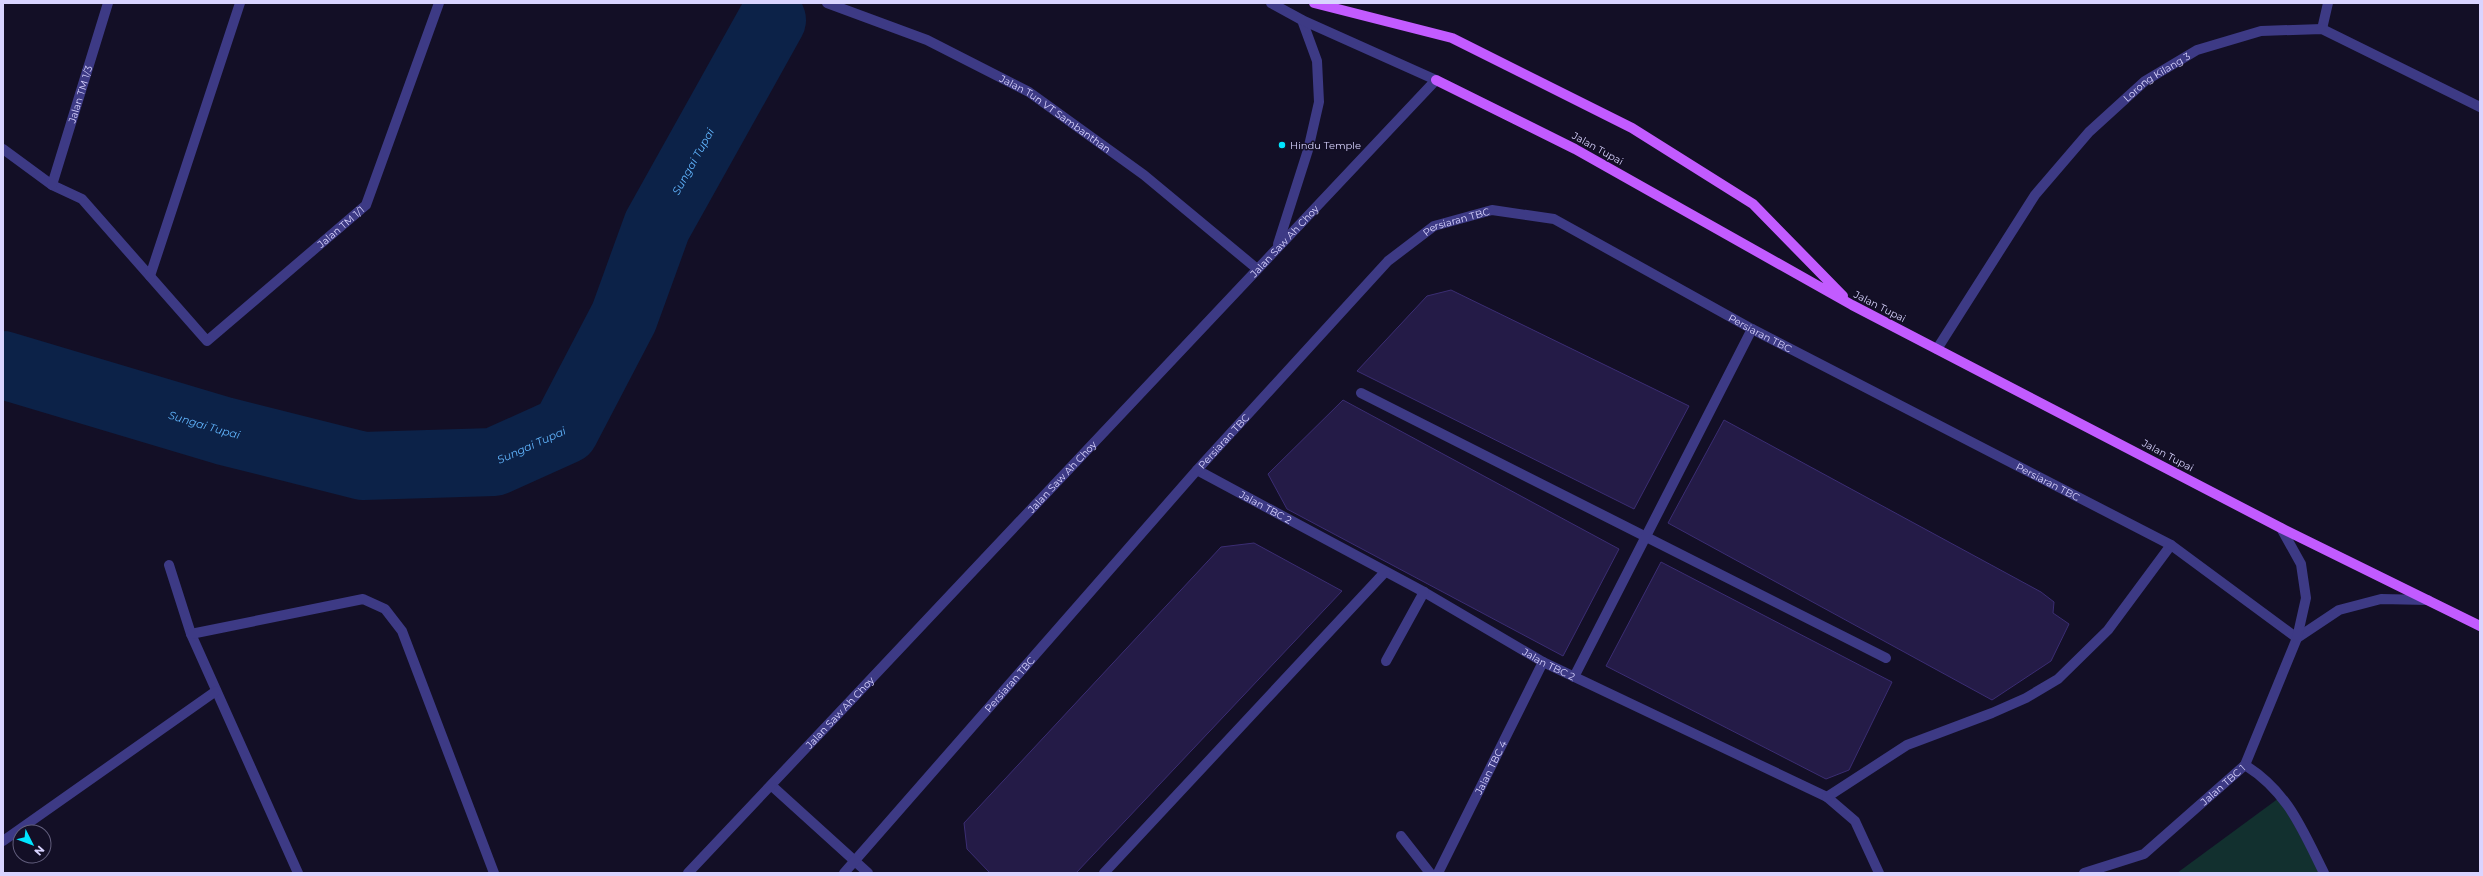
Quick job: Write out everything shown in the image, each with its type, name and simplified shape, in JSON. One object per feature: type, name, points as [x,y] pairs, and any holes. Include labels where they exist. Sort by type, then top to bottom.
[{"type":"main road","points":[[1314,3],[1452,38],[1632,128],[1753,204],[1852,305]]},
{"type":"main road","name":"Jalan Tupai","points":[[1436,80],[1575,149],[1852,305],[2281,528],[2480,626]]},
{"type":"street","name":"Jalan TM 1/3","points":[[52,185],[108,3]]},
{"type":"street","points":[[150,276],[240,3]]},
{"type":"street","name":"Jalan TM 1/1","points":[[150,276],[207,341],[366,205],[439,3]]},
{"type":"street","name":"Jalan Tun VT Sambanthan","points":[[827,3],[927,40],[1029,92],[1144,175],[1256,268]]},
{"type":"street","name":"Jalan Tupai","points":[[1271,3],[1302,20],[1436,80]]},
{"type":"street","points":[[2322,29],[2328,3]]},
{"type":"street","points":[[1278,246],[1308,150],[1319,102],[1317,61],[1302,20]]},
{"type":"street","name":"Lorong Kilang 3","points":[[1937,348],[2035,195],[2089,132],[2145,81],[2197,50],[2261,31],[2322,29],[2480,107]]},
{"type":"street","name":"Jalan Saw Ah Choy","points":[[688,873],[772,786],[1256,268],[1436,80]]},
{"type":"street","points":[[3,149],[52,185],[82,199],[150,276]]},
{"type":"street","name":"Persiaran TBC","points":[[844,873],[1197,470],[1388,261],[1434,226],[1492,210],[1554,219],[1752,329],[2172,545],[2297,638]]},
{"type":"street","points":[[1574,677],[1752,329]]},
{"type":"street","points":[[1361,393],[1886,658]]},
{"type":"street","name":"Jalan TBC 2","points":[[1197,470],[1424,592],[1543,662],[1827,796],[1855,821],[1879,873]]},
{"type":"street","name":"Jalan TBC 1","points":[[2084,873],[2144,854],[2245,765],[2297,638],[2306,598],[2301,564],[2281,528]]},
{"type":"street","points":[[1827,796],[1907,745],[1992,713],[2026,698],[2058,679],[2108,630],[2172,545]]},
{"type":"street","points":[[168,565],[191,634],[298,873]]},
{"type":"street","points":[[1104,873],[1385,572]]},
{"type":"street","points":[[1386,661],[1424,592]]},
{"type":"street","points":[[191,634],[363,599],[385,610],[402,631],[494,873]]},
{"type":"street","points":[[2297,638],[2339,610],[2381,599],[2428,600]]},
{"type":"street","name":"Jalan TBC 4","points":[[1438,873],[1543,662]]},
{"type":"street","points":[[3,841],[216,691]]},
{"type":"street","points":[[2245,765],[2264,777],[2280,793],[2294,812],[2324,873]]},
{"type":"street","points":[[772,786],[868,873]]},
{"type":"street","points":[[1401,836],[1430,873]]},
{"type":"green space","points":[[2279,798],[2321,873],[2177,873]]},
{"type":"building","points":[[1451,290],[1689,406],[1634,509],[1357,371],[1427,296]]},
{"type":"building","points":[[1343,400],[1619,549],[1563,656],[1287,509],[1268,474]]},
{"type":"building","points":[[1724,420],[2041,592],[2054,602],[2053,613],[2069,624],[2051,661],[1992,700],[1668,523]]},
{"type":"building","points":[[1254,543],[1342,591],[1076,873],[990,873],[967,849],[964,823],[1221,547]]},
{"type":"building","points":[[1661,562],[1892,682],[1849,770],[1826,779],[1606,666]]},
{"type":"waterway","name":"Sungai Tupai","points":[[3,365],[224,431],[363,466],[494,462],[565,430],[624,317],[657,226],[772,20]]},
{"type":"place","name":"Hindu Temple","points":[[1282,145]]}]
